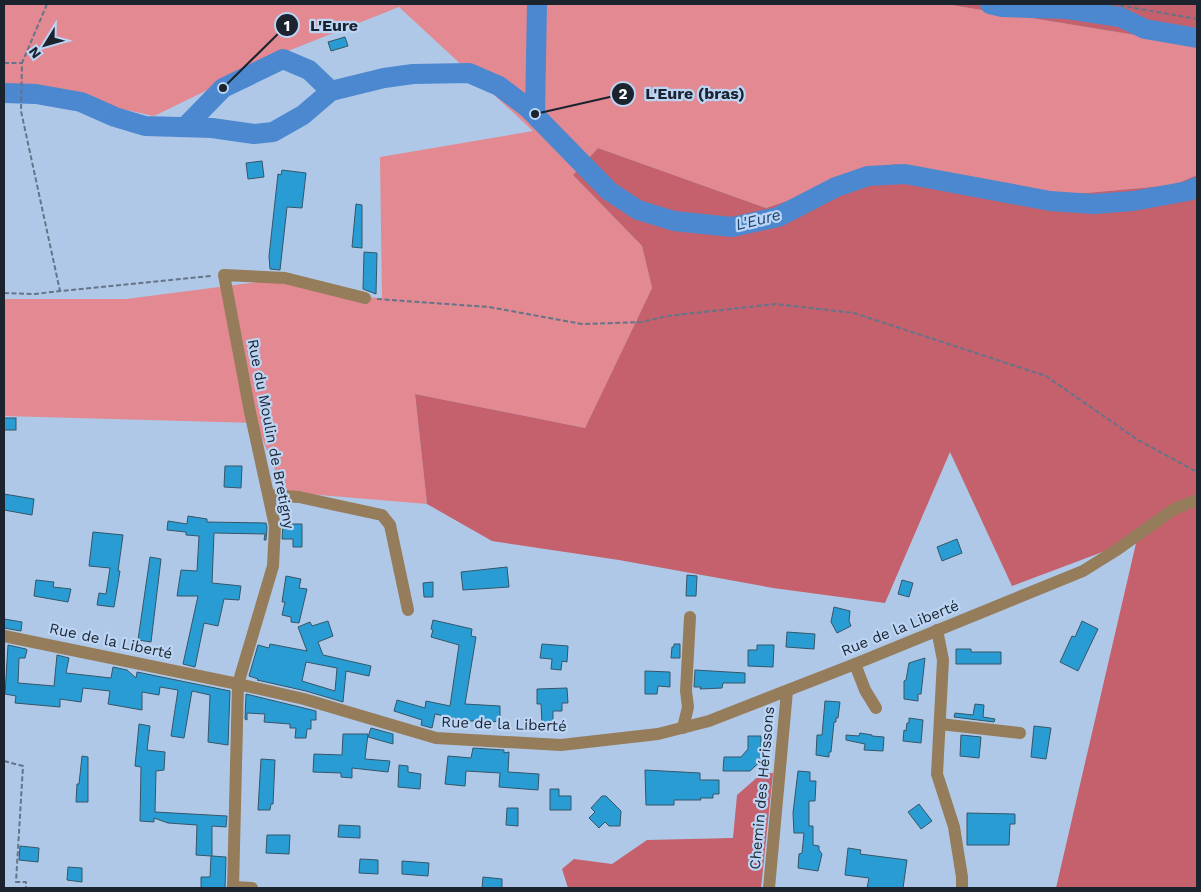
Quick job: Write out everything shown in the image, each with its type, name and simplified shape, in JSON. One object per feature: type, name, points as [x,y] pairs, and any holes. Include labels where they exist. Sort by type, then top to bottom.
[{"type":"street","points":[[224,275],[285,278],[365,298]]},
{"type":"street","name":"Rue du Moulin de Bretigny","points":[[224,275],[250,412],[270,495],[275,526],[273,566],[238,684],[233,888]]},
{"type":"street","points":[[270,495],[299,497],[382,515],[390,525],[408,610]]},
{"type":"street","name":"Rue de la Liberté","points":[[4,636],[304,699],[436,738],[561,745],[658,734],[708,720],[786,691],[1083,571],[1174,509],[1197,500]]},
{"type":"street","points":[[683,728],[688,707],[686,691],[690,618]]},
{"type":"street","points":[[937,630],[943,660],[936,774],[954,828],[962,888]]},
{"type":"street","points":[[855,664],[865,690],[876,708]]},
{"type":"street","name":"Chemin des Hérissons","points":[[769,888],[786,691]]},
{"type":"street","points":[[940,724],[1020,733]]},
{"type":"street","points":[[233,888],[252,888]]},
{"type":"path","points":[[47,4],[22,63],[21,111],[60,291]]},
{"type":"path","points":[[1112,4],[1197,18]]},
{"type":"path","points":[[4,63],[22,63]]},
{"type":"path","points":[[4,293],[35,294],[224,275]]},
{"type":"path","points":[[365,298],[489,307],[582,324],[642,322],[666,316],[776,304],[854,313],[1046,376],[1138,440],[1197,472]]},
{"type":"path","points":[[4,761],[23,766],[16,882],[26,882],[26,888]]},
{"type":"shaded area","points":[[4,4],[945,4],[1197,45],[1197,175],[1174,185],[1064,195],[895,164],[766,208],[598,148],[573,175],[642,246],[652,288],[585,428],[415,394],[427,504],[284,492],[256,423],[4,416],[4,299],[126,299],[274,280],[382,299],[380,157],[533,131],[399,7],[288,51],[154,116],[4,84]]},
{"type":"shaded area","points":[[945,4],[1197,4],[1197,45],[1184,43]]},
{"type":"shaded area","points":[[598,148],[766,208],[895,164],[1064,195],[1174,185],[1197,175],[1197,888],[1056,888],[1137,539],[1012,586],[950,452],[885,603],[773,588],[619,560],[492,541],[427,504],[415,394],[585,428],[652,288],[642,246],[573,175]]},
{"type":"shaded area","points":[[773,773],[761,888],[568,888],[562,869],[574,859],[612,864],[647,840],[733,838],[737,795],[761,774]]},
{"type":"building","points":[[345,37],[348,46],[331,51],[328,42]]},
{"type":"building","points":[[262,161],[264,177],[248,179],[246,163]]},
{"type":"building","points":[[282,170],[306,173],[302,208],[287,207],[280,270],[270,269],[269,256],[278,174],[281,175]]},
{"type":"building","points":[[356,204],[362,205],[362,248],[352,247]]},
{"type":"building","points":[[364,252],[377,253],[376,294],[363,289]]},
{"type":"building","points":[[4,418],[16,418],[16,430],[4,430]]},
{"type":"building","points":[[225,466],[242,466],[241,488],[224,487]]},
{"type":"building","points":[[4,494],[34,499],[32,515],[4,510]]},
{"type":"building","points":[[188,516],[207,519],[207,522],[266,523],[267,527],[266,540],[264,540],[265,534],[214,533],[212,583],[241,586],[239,600],[224,599],[218,626],[204,623],[195,667],[183,664],[198,596],[177,596],[181,570],[197,571],[199,536],[186,535],[186,532],[167,530],[168,521],[187,524]]},
{"type":"building","points":[[283,524],[302,524],[302,547],[293,547],[293,539],[282,539]]},
{"type":"building","points":[[93,532],[123,535],[114,607],[97,605],[99,593],[106,594],[110,568],[89,566]]},
{"type":"building","points":[[957,539],[962,553],[942,561],[937,547]]},
{"type":"building","points":[[150,557],[161,559],[151,642],[138,640]]},
{"type":"building","points":[[507,567],[509,587],[463,590],[461,572]]},
{"type":"building","points":[[687,575],[697,576],[696,596],[686,596]]},
{"type":"building","points":[[286,576],[301,579],[299,588],[307,589],[299,623],[291,622],[291,617],[282,615],[285,602],[282,602]]},
{"type":"building","points":[[36,580],[54,582],[53,587],[71,589],[68,602],[34,596]]},
{"type":"building","points":[[902,580],[913,583],[909,597],[898,594]]},
{"type":"building","points":[[433,582],[433,597],[424,597],[423,583]]},
{"type":"building","points":[[834,607],[850,611],[849,621],[851,626],[837,633],[831,622]]},
{"type":"building","points":[[4,619],[22,622],[21,631],[4,628]]},
{"type":"building","points":[[433,620],[472,629],[471,636],[476,637],[465,704],[500,706],[500,721],[482,723],[482,721],[467,721],[435,714],[432,728],[421,725],[422,720],[394,711],[397,700],[425,708],[426,701],[450,706],[459,645],[431,637]]},
{"type":"building","points":[[328,621],[333,636],[318,642],[323,655],[371,666],[369,676],[346,671],[343,702],[257,680],[249,676],[258,645],[269,648],[270,644],[307,651],[298,627],[310,622],[312,626]],"holes":[[[306,662],[337,668],[335,691],[302,681]]]},
{"type":"building","points":[[1082,621],[1098,629],[1078,671],[1060,662],[1072,636],[1075,637]]},
{"type":"building","points":[[787,632],[815,634],[814,649],[786,647]]},
{"type":"building","points":[[542,644],[568,646],[567,662],[562,661],[561,670],[551,669],[552,659],[540,658]]},
{"type":"building","points":[[674,644],[680,644],[680,658],[671,658]]},
{"type":"building","points":[[8,645],[27,650],[25,658],[19,658],[18,683],[54,686],[57,655],[69,658],[66,673],[111,678],[113,667],[127,670],[136,678],[137,672],[230,691],[228,745],[208,742],[210,695],[192,691],[184,738],[171,736],[178,690],[160,687],[159,695],[142,692],[142,710],[108,704],[110,691],[83,688],[81,702],[60,699],[60,707],[15,703],[16,696],[5,694]]},
{"type":"building","points":[[757,645],[774,645],[773,667],[748,666],[748,650],[757,650]]},
{"type":"building","points":[[956,649],[971,649],[971,652],[1001,652],[1001,664],[956,664]]},
{"type":"building","points":[[925,658],[921,694],[918,694],[918,701],[904,699],[904,681],[906,680],[909,663]]},
{"type":"building","points":[[695,670],[745,673],[745,683],[723,683],[722,688],[700,689],[701,687],[694,687]]},
{"type":"building","points":[[645,671],[670,672],[670,687],[658,686],[657,694],[645,694]]},
{"type":"building","points":[[567,688],[568,703],[562,703],[562,711],[553,711],[553,724],[542,724],[541,704],[537,704],[537,689]]},
{"type":"building","points":[[246,694],[316,711],[316,720],[311,720],[311,729],[307,729],[306,738],[295,738],[296,728],[290,728],[290,724],[264,722],[265,714],[247,713],[247,720],[245,719]]},
{"type":"building","points":[[825,701],[840,702],[838,718],[834,722],[829,757],[816,755],[817,735],[822,735]]},
{"type":"building","points":[[975,704],[984,705],[983,717],[995,719],[994,722],[954,717],[955,713],[973,715]]},
{"type":"building","points":[[909,718],[923,720],[921,743],[903,741],[904,730],[906,731]]},
{"type":"building","points":[[139,724],[150,726],[147,750],[165,752],[164,770],[156,771],[155,812],[227,816],[226,827],[212,826],[212,856],[226,857],[225,888],[201,888],[201,877],[210,877],[211,856],[196,855],[197,825],[168,823],[154,818],[154,822],[140,821],[141,767],[135,766]]},
{"type":"building","points":[[1034,726],[1051,728],[1046,759],[1031,757]]},
{"type":"building","points":[[371,728],[393,734],[393,744],[368,737]]},
{"type":"building","points":[[860,733],[884,737],[883,751],[864,750],[865,744],[846,740],[846,735],[859,736]]},
{"type":"building","points":[[343,734],[368,734],[365,759],[390,761],[388,772],[352,768],[352,778],[341,777],[341,773],[313,772],[314,754],[342,755]]},
{"type":"building","points":[[961,735],[981,737],[979,758],[960,756]]},
{"type":"building","points":[[748,736],[761,736],[761,748],[765,748],[765,757],[750,771],[723,771],[724,757],[741,757],[748,749]]},
{"type":"building","points":[[473,748],[504,750],[504,753],[509,752],[508,772],[539,774],[538,790],[499,787],[500,773],[466,771],[465,786],[445,784],[448,756],[471,758]]},
{"type":"building","points":[[82,756],[88,757],[88,802],[76,802],[77,784],[79,784]]},
{"type":"building","points":[[261,759],[275,760],[273,804],[271,804],[270,810],[258,810]]},
{"type":"building","points":[[399,765],[408,766],[408,772],[421,774],[420,789],[398,787]]},
{"type":"building","points":[[645,770],[700,773],[700,780],[719,780],[719,794],[713,794],[713,798],[700,798],[701,800],[674,800],[674,805],[646,805]]},
{"type":"building","points":[[798,771],[810,772],[810,781],[816,781],[815,801],[809,801],[809,826],[813,826],[813,845],[819,846],[822,854],[818,871],[798,868],[804,833],[794,833],[793,813]]},
{"type":"building","points":[[550,789],[559,789],[559,796],[571,796],[571,810],[550,810]]},
{"type":"building","points":[[602,796],[606,796],[621,811],[620,826],[609,826],[605,822],[599,828],[589,818],[595,812],[591,808]]},
{"type":"building","points":[[919,804],[932,821],[921,829],[908,812]]},
{"type":"building","points":[[507,808],[518,808],[518,826],[506,825]]},
{"type":"building","points":[[967,813],[1015,814],[1015,824],[1010,824],[1009,845],[967,845]]},
{"type":"building","points":[[339,825],[360,826],[360,838],[338,837]]},
{"type":"building","points":[[267,835],[290,835],[289,854],[266,853]]},
{"type":"building","points":[[20,846],[39,848],[38,862],[19,860]]},
{"type":"building","points":[[848,848],[861,850],[860,854],[907,860],[903,888],[867,888],[869,878],[845,875]]},
{"type":"building","points":[[360,859],[378,860],[378,874],[359,873]]},
{"type":"building","points":[[402,861],[429,863],[428,876],[402,874]]},
{"type":"building","points":[[68,867],[82,868],[82,882],[67,880]]},
{"type":"building","points":[[483,877],[502,879],[502,888],[482,888]]},
{"type":"waterway","points":[[535,114],[537,4]]},
{"type":"waterway","points":[[990,4],[1002,7],[1067,9],[1120,17],[1145,29],[1197,38]]},
{"type":"waterway","name":"L'Eure","points":[[185,127],[223,88],[283,59],[309,70],[331,91]]},
{"type":"waterway","name":"L'Eure","points":[[4,93],[36,94],[81,102],[115,117],[145,126],[212,128],[254,134],[273,132],[303,115],[331,91],[384,78],[413,74],[469,73],[499,86],[528,108],[609,191],[638,210],[674,221],[732,227],[778,217],[836,187],[868,176],[905,174],[1050,201],[1093,204],[1133,201],[1188,191],[1197,187]]},
{"type":"place","name":"L'Eure","points":[[223,88]]},
{"type":"place","name":"L'Eure (bras)","points":[[535,114]]}]
